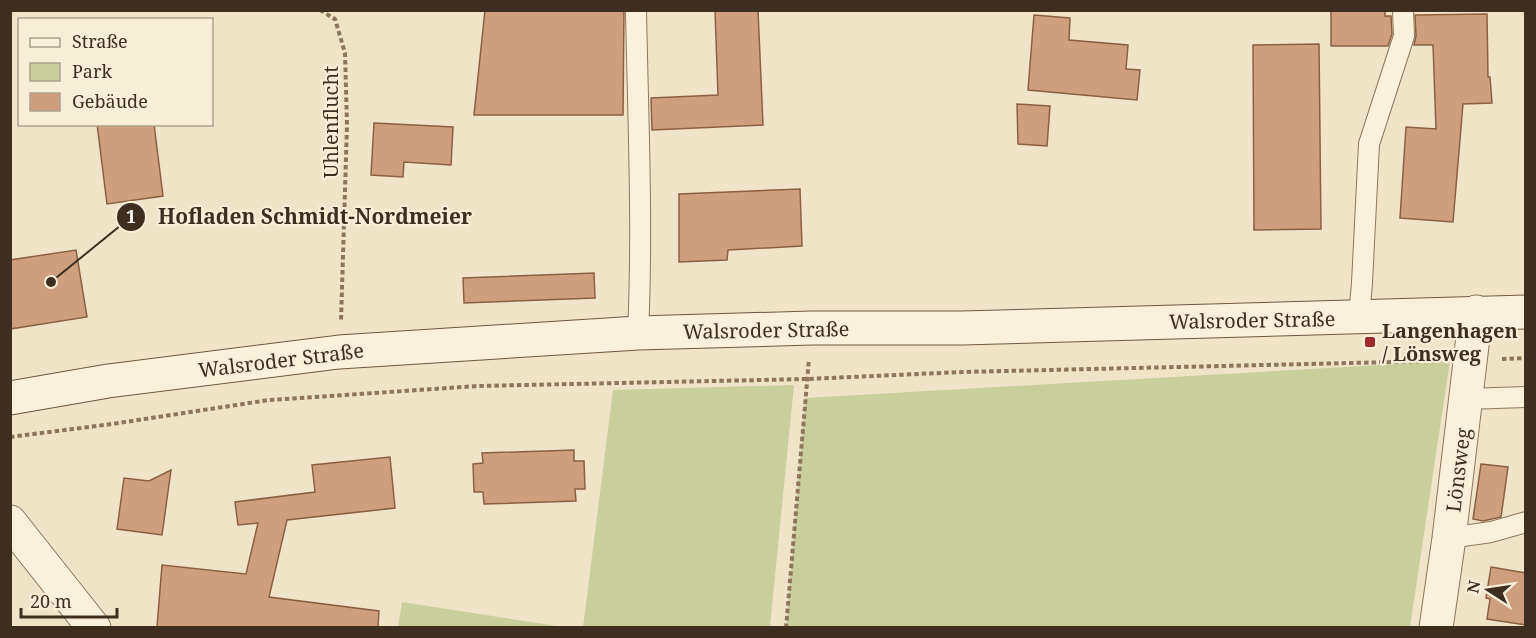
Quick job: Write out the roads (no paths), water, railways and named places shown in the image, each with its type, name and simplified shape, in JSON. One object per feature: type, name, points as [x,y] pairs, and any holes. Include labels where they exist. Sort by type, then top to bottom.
[{"type":"street","name":"Lönsweg","points":[[1436,627],[1476,312]]},
{"type":"street","name":"Walsroder Straße","points":[[10,398],[108,381],[339,352],[638,333],[812,328],[963,328],[1526,312]]},
{"type":"street","points":[[10,522],[94,627]]},
{"type":"lane","points":[[636,10],[638,333]]},
{"type":"lane","points":[[1359,317],[1369,144],[1404,36],[1403,10]]},
{"type":"lane","points":[[1466,399],[1526,397]]},
{"type":"lane","points":[[1449,538],[1491,532],[1526,522]]},
{"type":"place","name":"Hofladen Schmidt-Nordmeier","points":[[51,282]]},
{"type":"place","name":"Langenhagen / Lönsweg","points":[[1370,342]]}]
